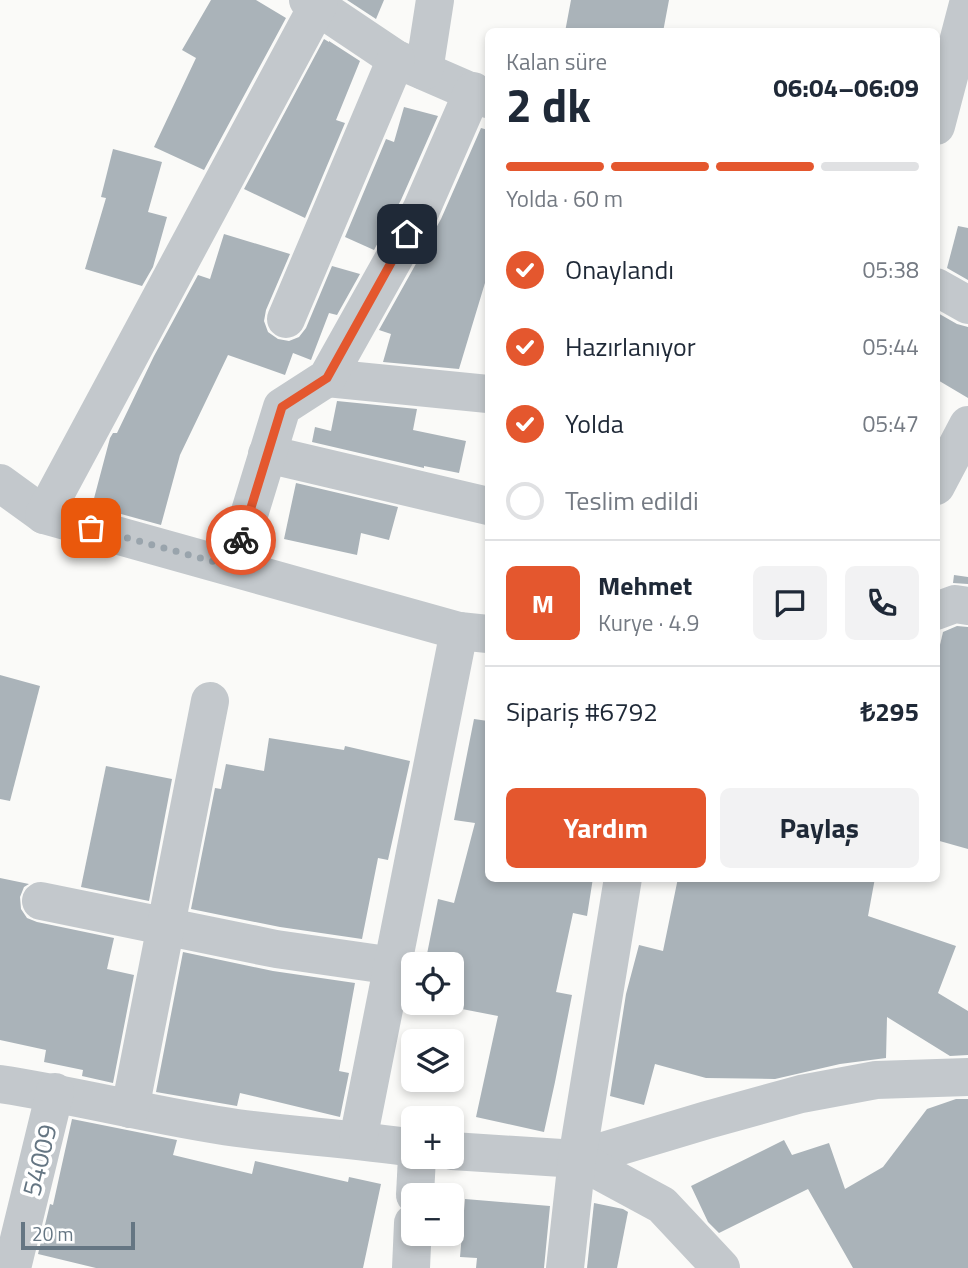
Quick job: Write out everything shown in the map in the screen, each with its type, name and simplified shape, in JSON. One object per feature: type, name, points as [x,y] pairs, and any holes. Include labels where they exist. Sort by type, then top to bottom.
[{"type":"street","points":[[286,319],[410,65],[435,0]]},
{"type":"street","points":[[44,515],[315,2],[410,65],[481,95],[421,210],[327,378],[282,407],[233,567]]},
{"type":"street","points":[[940,111],[968,5]]},
{"type":"street","points":[[940,289],[968,305]]},
{"type":"street","points":[[327,378],[485,394]]},
{"type":"street","points":[[940,478],[968,425]]},
{"type":"street","points":[[267,454],[485,505]]},
{"type":"street","points":[[0,483],[44,515],[474,633],[394,966],[358,1140]]},
{"type":"street","points":[[940,610],[956,604],[968,606]]},
{"type":"street","points":[[130,1109],[210,701]]},
{"type":"street","points":[[565,1268],[577,1159],[622,882]]},
{"type":"street","points":[[41,901],[276,949],[394,966]]},
{"type":"street","points":[[464,1152],[577,1159],[801,1094],[876,1080],[968,1077]]},
{"type":"street","points":[[0,1084],[55,1092],[130,1109],[237,1128],[401,1146]]},
{"type":"street","name":"54009","points":[[12,1268],[55,1092]]},
{"type":"street","points":[[577,1159],[662,1206],[722,1268]]},
{"type":"street","points":[[411,1268],[412,1246]]},
{"type":"building","points":[[211,0],[256,0],[286,18],[204,170],[154,147],[196,58],[182,50]]},
{"type":"building","points":[[347,0],[384,0],[376,19]]},
{"type":"building","points":[[571,0],[669,0],[664,28],[566,28]]},
{"type":"building","points":[[324,39],[360,61],[336,120],[345,123],[305,218],[244,189]]},
{"type":"building","points":[[404,107],[438,116],[401,200],[374,250],[345,237],[386,139],[394,142]]},
{"type":"building","points":[[481,128],[485,129],[485,283],[459,369],[383,362],[391,334],[379,330],[441,219]]},
{"type":"building","points":[[113,149],[162,162],[148,212],[167,217],[153,267],[142,286],[85,269],[106,198],[101,197]]},
{"type":"building","points":[[958,226],[968,228],[968,280],[947,268]]},
{"type":"building","points":[[224,234],[290,254],[266,310],[264,321],[268,332],[278,339],[289,341],[299,337],[306,328],[332,266],[360,274],[337,315],[329,313],[311,360],[293,353],[285,375],[228,355],[180,455],[161,525],[92,506],[110,438],[113,433],[117,433],[154,356],[198,275],[210,279]]},
{"type":"building","points":[[940,314],[968,327],[968,398],[940,381]]},
{"type":"building","points":[[337,401],[417,409],[413,430],[466,441],[459,473],[424,468],[312,442],[315,427],[331,431]]},
{"type":"building","points":[[296,483],[398,507],[389,540],[361,533],[357,555],[284,539]]},
{"type":"building","points":[[954,575],[968,577],[968,584],[953,583]]},
{"type":"building","points":[[957,626],[968,627],[968,849],[940,841],[940,645],[943,632]]},
{"type":"building","points":[[0,675],[40,686],[10,801],[0,799]]},
{"type":"building","points":[[474,719],[485,721],[485,882],[592,882],[587,916],[573,913],[556,992],[572,995],[544,1132],[476,1117],[498,1016],[464,1009],[464,952],[427,952],[438,899],[454,903],[475,823],[454,820]]},
{"type":"building","points":[[269,738],[344,750],[345,746],[410,761],[388,860],[378,858],[362,939],[280,927],[191,909],[215,788],[221,789],[226,764],[264,771]]},
{"type":"building","points":[[106,766],[172,779],[149,901],[81,887]]},
{"type":"building","points":[[0,878],[29,884],[24,887],[20,897],[21,909],[27,918],[114,938],[107,969],[134,975],[113,1083],[82,1076],[83,1070],[44,1062],[46,1050],[0,1040]]},
{"type":"building","points":[[677,882],[874,882],[868,916],[956,946],[938,993],[968,1011],[968,1055],[950,1056],[887,1017],[886,1058],[840,1064],[775,1079],[706,1078],[655,1064],[644,1105],[610,1096],[626,994],[639,945],[663,951]]},
{"type":"building","points":[[183,952],[273,971],[355,983],[339,1071],[349,1073],[340,1117],[240,1093],[237,1106],[156,1092]]},
{"type":"building","points":[[956,1099],[968,1099],[968,1268],[853,1268],[808,1189],[719,1233],[708,1222],[691,1186],[784,1140],[792,1155],[829,1143],[845,1189],[883,1167],[927,1109]]},
{"type":"building","points":[[72,1119],[177,1140],[173,1155],[252,1174],[255,1161],[348,1182],[349,1177],[381,1184],[363,1268],[96,1268],[38,1254],[50,1204],[53,1205]]},
{"type":"building","points":[[465,1199],[550,1206],[544,1268],[476,1268],[477,1258],[460,1257],[461,1246],[464,1246]]},
{"type":"building","points":[[594,1203],[628,1212],[617,1268],[587,1268]]},
{"type":"way so far","points":[[91,528],[233,567],[241,540]]},
{"type":"route","points":[[241,540],[282,407],[327,378],[407,234]]}]
